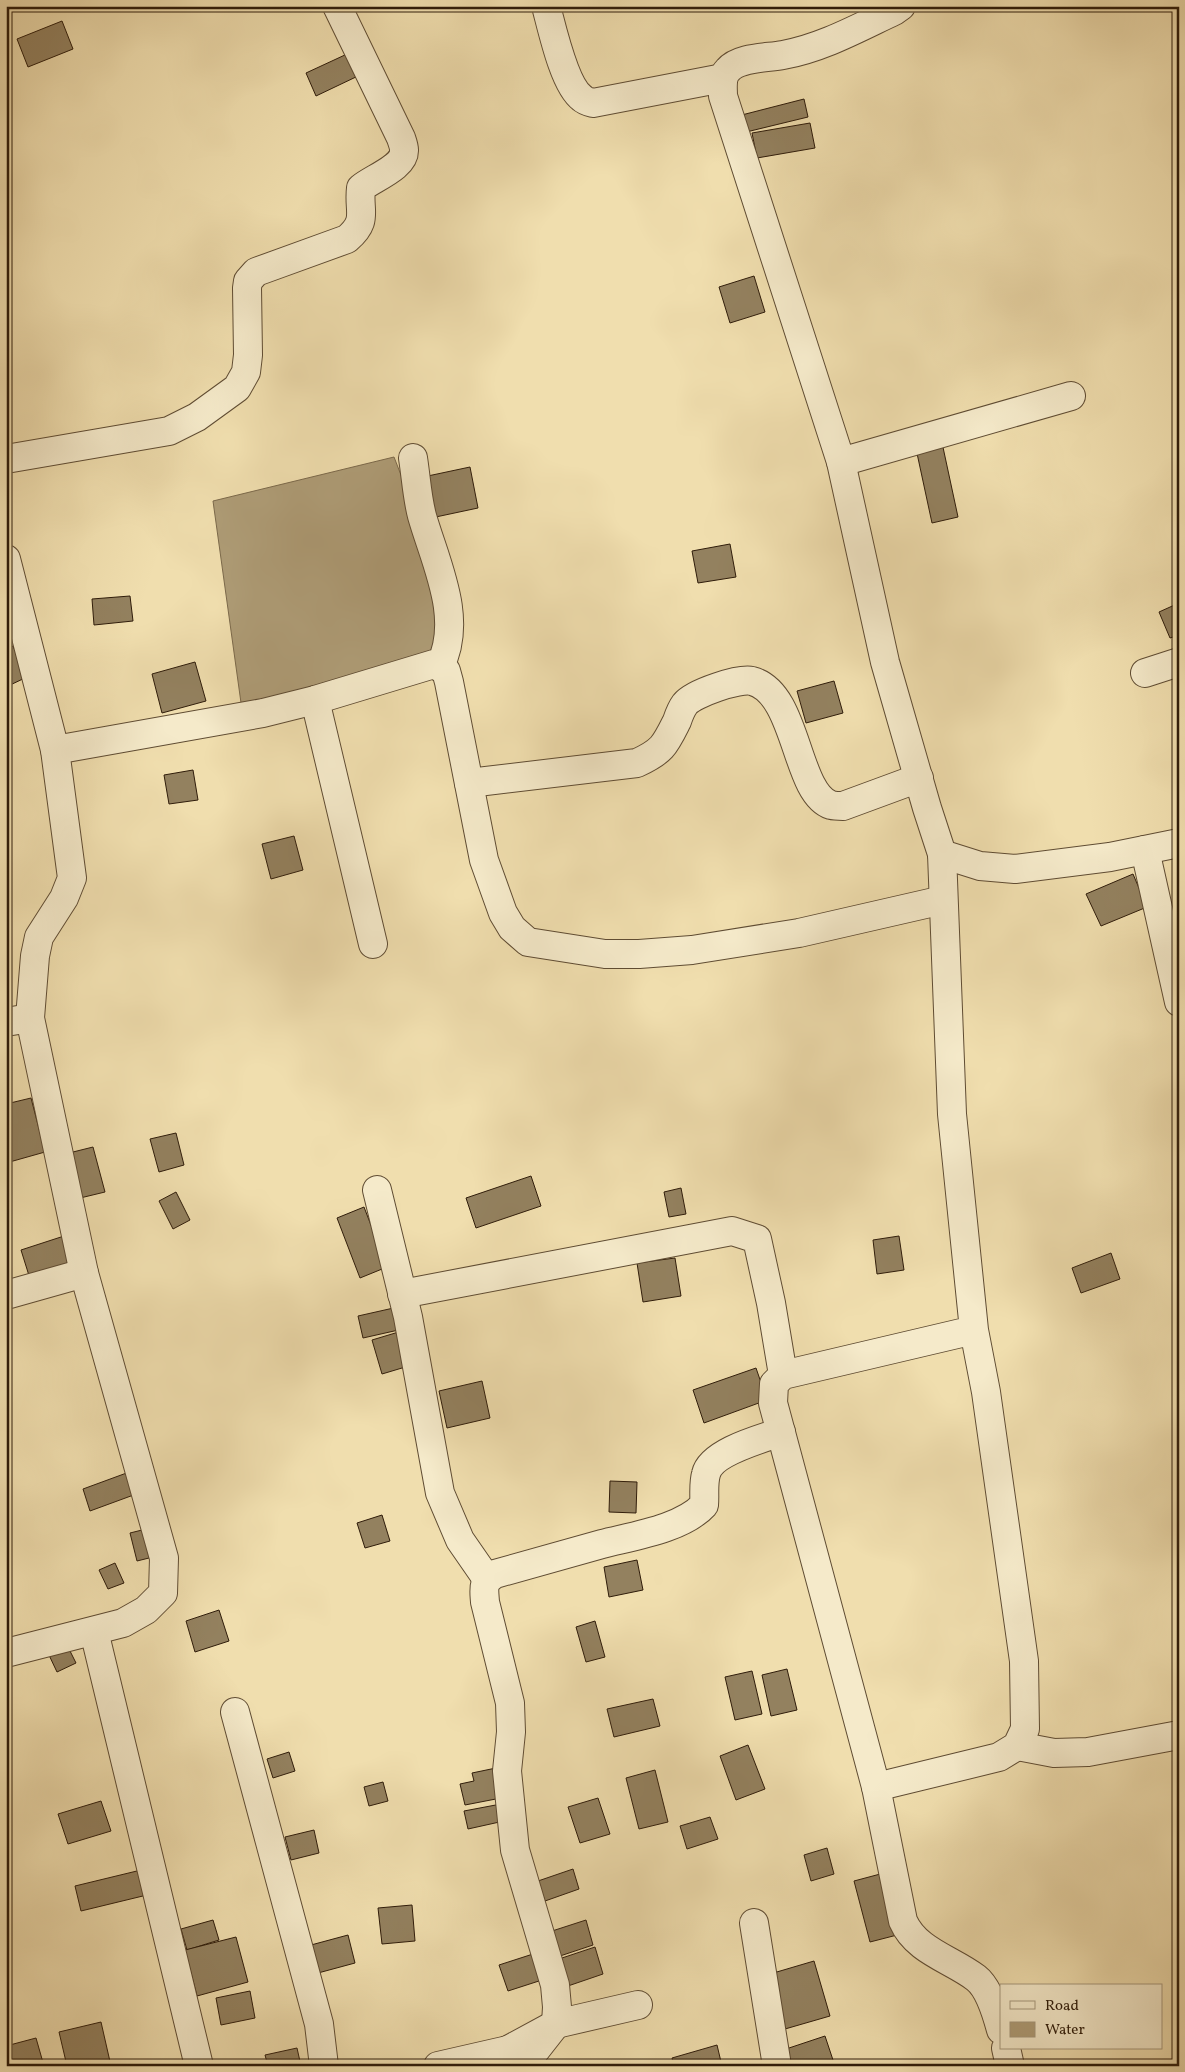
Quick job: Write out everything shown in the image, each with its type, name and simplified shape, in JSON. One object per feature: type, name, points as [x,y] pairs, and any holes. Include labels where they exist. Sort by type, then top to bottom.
[{"type":"street","points":[[6,459],[169,431],[197,417],[237,388],[246,372],[248,355],[247,288],[248,281],[252,276],[256,272],[347,238],[356,231],[362,216],[361,188],[369,181],[392,169],[402,160],[404,150],[401,138],[336,6]]},
{"type":"street","points":[[546,6],[563,66],[572,85],[581,98],[593,104],[723,78]]},
{"type":"street","points":[[876,1787],[1000,1757],[1017,1746],[1025,1729],[1024,1661],[986,1392],[974,1330],[952,1114],[942,854],[885,662],[842,462],[722,96],[723,78],[728,70],[739,63],[785,55],[813,47],[841,36],[901,6]]},
{"type":"street","points":[[842,462],[1072,396]]},
{"type":"street","points":[[413,458],[422,514],[446,598],[448,642],[446,653],[440,666]]},
{"type":"street","points":[[6,559],[55,750],[72,878],[64,898],[39,937],[18,1020],[84,1273],[164,1558],[163,1593],[146,1610],[123,1624],[6,1653]]},
{"type":"street","points":[[1145,673],[1179,662]]},
{"type":"street","points":[[55,750],[263,713],[315,700],[434,664],[446,671],[449,682],[484,860],[502,913],[512,928],[528,942],[605,954],[639,954],[692,950],[799,933],[943,900]]},
{"type":"street","points":[[469,783],[637,763],[654,755],[665,745],[686,703],[703,692],[728,684],[751,680],[767,688],[779,702],[807,775],[819,795],[830,805],[843,806],[919,778]]},
{"type":"street","points":[[315,700],[373,944]]},
{"type":"street","points":[[942,854],[980,866],[1015,869],[1110,857],[1179,843]]},
{"type":"street","points":[[1145,850],[1179,1002]]},
{"type":"street","points":[[377,1190],[402,1294],[440,1493],[460,1540],[487,1579]]},
{"type":"street","points":[[402,1294],[732,1231],[757,1239],[771,1303],[783,1375]]},
{"type":"street","points":[[6,1295],[84,1273]]},
{"type":"street","points":[[974,1330],[783,1375],[774,1384],[773,1403],[876,1787],[908,1933],[917,1942],[977,1979],[986,1992],[1000,2027]]},
{"type":"street","points":[[556,2024],[555,1985],[515,1850],[507,1771],[510,1703],[485,1602],[484,1587],[487,1579],[495,1574],[661,1528],[688,1518],[697,1513],[704,1505],[706,1474],[712,1463],[724,1454],[781,1432]]},
{"type":"street","points":[[94,1631],[199,2066]]},
{"type":"street","points":[[235,1712],[318,2024],[324,2066]]},
{"type":"street","points":[[1017,1746],[1054,1753],[1088,1752],[1179,1735]]},
{"type":"street","points":[[754,1923],[777,2066]]},
{"type":"street","points":[[438,2066],[521,2059],[556,2024],[638,2005]]},
{"type":"street","points":[[1006,2050],[1010,2066]]},
{"type":"water","points":[[394,457],[447,594],[436,653],[242,710],[213,501]]},
{"type":"building","points":[[62,21],[73,49],[28,67],[17,39]]},
{"type":"building","points":[[347,54],[358,76],[316,96],[306,73]]},
{"type":"building","points":[[804,99],[808,117],[738,134],[734,117]]},
{"type":"building","points":[[810,123],[815,148],[757,158],[752,133]]},
{"type":"building","points":[[754,276],[765,312],[730,323],[719,287]]},
{"type":"building","points":[[941,438],[958,517],[932,523],[915,444]]},
{"type":"building","points":[[470,467],[478,508],[431,518],[423,477]]},
{"type":"building","points":[[730,544],[736,577],[698,583],[692,551]]},
{"type":"building","points":[[130,596],[133,621],[94,625],[92,599]]},
{"type":"building","points":[[1179,603],[1179,635],[1170,638],[1159,612]]},
{"type":"building","points":[[13,646],[27,677],[8,686],[6,650]]},
{"type":"building","points":[[195,662],[206,701],[162,713],[152,674]]},
{"type":"building","points":[[834,681],[843,713],[806,723],[797,691]]},
{"type":"building","points":[[193,770],[198,800],[169,804],[164,775]]},
{"type":"building","points":[[294,836],[303,870],[271,879],[262,844]]},
{"type":"building","points":[[1133,874],[1147,907],[1101,926],[1086,894]]},
{"type":"building","points":[[31,1098],[45,1152],[6,1163],[6,1104]]},
{"type":"building","points":[[176,1133],[184,1165],[159,1172],[150,1139]]},
{"type":"building","points":[[93,1147],[105,1192],[76,1199],[65,1154]]},
{"type":"building","points":[[531,1176],[541,1206],[476,1228],[466,1198]]},
{"type":"building","points":[[681,1188],[686,1214],[669,1217],[664,1192]]},
{"type":"building","points":[[176,1192],[190,1220],[173,1229],[159,1201]]},
{"type":"building","points":[[364,1207],[387,1267],[360,1278],[337,1218]]},
{"type":"building","points":[[64,1236],[74,1268],[31,1282],[21,1250]]},
{"type":"building","points":[[899,1236],[904,1270],[877,1274],[873,1240]]},
{"type":"building","points":[[1111,1253],[1120,1279],[1081,1293],[1072,1268]]},
{"type":"building","points":[[675,1258],[681,1296],[643,1302],[637,1263]]},
{"type":"building","points":[[398,1307],[403,1329],[363,1338],[358,1316]]},
{"type":"building","points":[[402,1331],[412,1365],[382,1374],[372,1340]]},
{"type":"building","points":[[756,1368],[767,1400],[704,1423],[693,1390]]},
{"type":"building","points":[[482,1381],[490,1418],[447,1428],[439,1391]]},
{"type":"building","points":[[132,1471],[139,1493],[90,1511],[83,1489]]},
{"type":"building","points":[[610,1481],[637,1482],[636,1513],[609,1512]]},
{"type":"building","points":[[382,1515],[390,1541],[365,1548],[357,1523]]},
{"type":"building","points":[[154,1527],[161,1555],[137,1561],[130,1533]]},
{"type":"building","points":[[637,1560],[643,1590],[609,1597],[604,1567]]},
{"type":"building","points":[[115,1563],[124,1583],[108,1589],[99,1570]]},
{"type":"building","points":[[219,1610],[229,1641],[195,1652],[186,1621]]},
{"type":"building","points":[[595,1621],[605,1657],[586,1662],[576,1627]]},
{"type":"building","points":[[67,1645],[76,1663],[57,1672],[48,1653]]},
{"type":"building","points":[[787,1669],[797,1710],[771,1716],[762,1675]]},
{"type":"building","points":[[752,1671],[762,1714],[735,1720],[725,1677]]},
{"type":"building","points":[[653,1699],[660,1726],[614,1737],[607,1709]]},
{"type":"building","points":[[748,1745],[765,1789],[736,1800],[720,1756]]},
{"type":"building","points":[[289,1752],[295,1771],[273,1778],[267,1759]]},
{"type":"building","points":[[496,1768],[501,1798],[465,1805],[460,1784],[474,1781],[472,1773]]},
{"type":"building","points":[[655,1770],[668,1822],[639,1829],[626,1778]]},
{"type":"building","points":[[383,1782],[388,1801],[369,1806],[364,1787]]},
{"type":"building","points":[[598,1798],[610,1834],[580,1843],[568,1807]]},
{"type":"building","points":[[101,1801],[111,1831],[68,1844],[58,1814]]},
{"type":"building","points":[[501,1804],[504,1821],[468,1829],[464,1811]]},
{"type":"building","points":[[710,1817],[718,1839],[687,1849],[680,1826]]},
{"type":"building","points":[[314,1830],[319,1853],[291,1860],[285,1837]]},
{"type":"building","points":[[827,1848],[834,1874],[811,1881],[804,1855]]},
{"type":"building","points":[[573,1869],[579,1889],[545,1901],[538,1881]]},
{"type":"building","points":[[141,1870],[147,1895],[81,1911],[75,1886]]},
{"type":"building","points":[[884,1873],[901,1934],[870,1942],[854,1881]]},
{"type":"building","points":[[412,1905],[415,1941],[382,1944],[378,1908]]},
{"type":"building","points":[[213,1920],[219,1940],[187,1950],[181,1929]]},
{"type":"building","points":[[586,1920],[593,1945],[557,1957],[549,1932]]},
{"type":"building","points":[[348,1935],[355,1963],[318,1973],[311,1945]]},
{"type":"building","points":[[236,1937],[248,1982],[197,1996],[185,1950]]},
{"type":"building","points":[[595,1947],[603,1974],[565,1987],[556,1960]]},
{"type":"building","points":[[533,1954],[542,1980],[508,1991],[499,1965]]},
{"type":"building","points":[[814,1961],[830,2016],[785,2029],[770,1974]]},
{"type":"building","points":[[250,1991],[255,2018],[221,2025],[216,1998]]},
{"type":"building","points":[[101,2022],[111,2066],[67,2066],[59,2032]]},
{"type":"building","points":[[825,2036],[835,2066],[792,2066],[786,2049]]},
{"type":"building","points":[[36,2038],[44,2066],[6,2066],[6,2046]]},
{"type":"building","points":[[717,2045],[722,2066],[674,2066],[672,2058]]},
{"type":"building","points":[[297,2048],[301,2066],[268,2066],[265,2055]]}]
